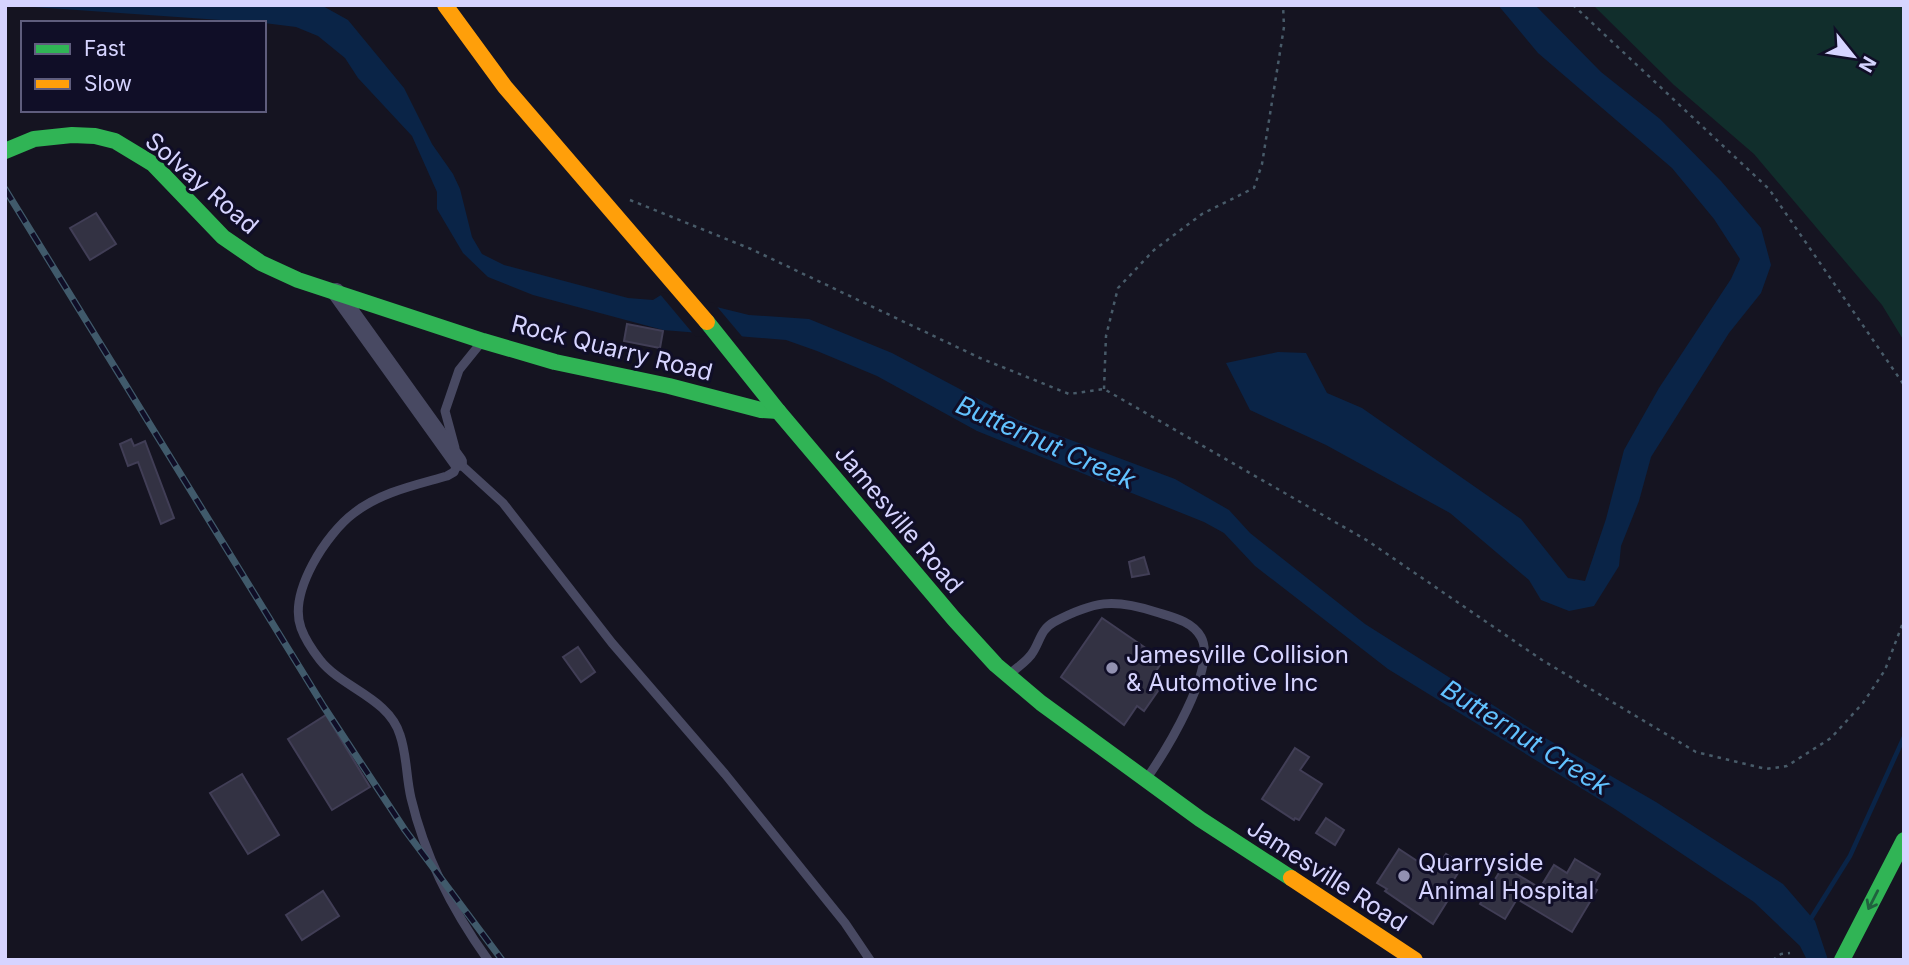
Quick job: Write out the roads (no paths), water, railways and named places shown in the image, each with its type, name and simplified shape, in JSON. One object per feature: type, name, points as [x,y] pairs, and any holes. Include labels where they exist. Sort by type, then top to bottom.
[{"type":"main road","name":"Jamesville Road","points":[[445,5],[505,87],[734,353],[778,411],[954,619],[1009,675],[1041,704],[1200,819],[1415,960]]},
{"type":"main road","name":"Solvay Road","points":[[5,151],[34,139],[72,135],[95,136],[115,141],[153,164],[223,237],[261,263],[298,280],[483,341]]},
{"type":"main road","name":"Rock Quarry Road","points":[[483,341],[555,362],[668,386],[761,410],[778,411]]},
{"type":"main road","points":[[1842,960],[1904,840]]},
{"type":"street","points":[[336,292],[458,462]]},
{"type":"lane","name":"Rock Quarry Road","points":[[458,462],[445,411],[459,370],[483,341]]},
{"type":"lane","points":[[488,960],[462,924],[434,869],[411,798],[400,733],[391,717],[321,661],[300,626],[299,606],[304,584],[322,548],[337,528],[355,511],[390,493],[447,476],[454,472],[458,462],[503,503],[611,643],[724,774],[845,923],[870,960]]},
{"type":"lane","points":[[1009,675],[1031,655],[1047,627],[1104,602],[1129,603],[1188,624],[1198,632],[1204,644],[1199,677],[1187,712],[1166,751],[1146,780]]},
{"type":"water","name":"Butternut Creek","points":[[5,5],[321,5],[348,20],[404,88],[432,144],[453,174],[460,189],[472,237],[482,254],[504,265],[628,298],[653,300],[661,295],[672,296],[749,315],[809,319],[892,353],[1020,421],[1175,479],[1229,510],[1250,533],[1365,624],[1542,736],[1656,802],[1783,884],[1815,921],[1828,960],[1807,960],[1800,946],[1754,902],[1615,809],[1388,669],[1255,566],[1224,533],[1204,522],[977,431],[877,376],[786,340],[663,330],[533,295],[488,277],[463,253],[437,209],[437,192],[412,136],[358,78],[345,58],[318,36],[296,27],[266,23],[266,21]]},
{"type":"water","points":[[1498,5],[1535,5],[1601,72],[1660,119],[1721,181],[1761,228],[1771,265],[1761,293],[1729,333],[1651,457],[1639,501],[1621,546],[1619,566],[1594,606],[1569,611],[1541,600],[1529,580],[1450,513],[1326,445],[1250,410],[1226,363],[1278,352],[1306,353],[1327,393],[1362,408],[1521,519],[1568,578],[1585,581],[1606,519],[1624,450],[1659,388],[1731,279],[1740,259],[1714,219],[1672,168],[1538,53]]},
{"type":"waterway","points":[[1810,920],[1850,856],[1904,737]]},
{"type":"railway","points":[[5,189],[324,707],[405,830],[502,960]]},
{"type":"place","name":"Jamesville Collision & Automotive Inc","points":[[1112,668]]},
{"type":"place","name":"Quarryside Animal Hospital","points":[[1404,876]]}]
